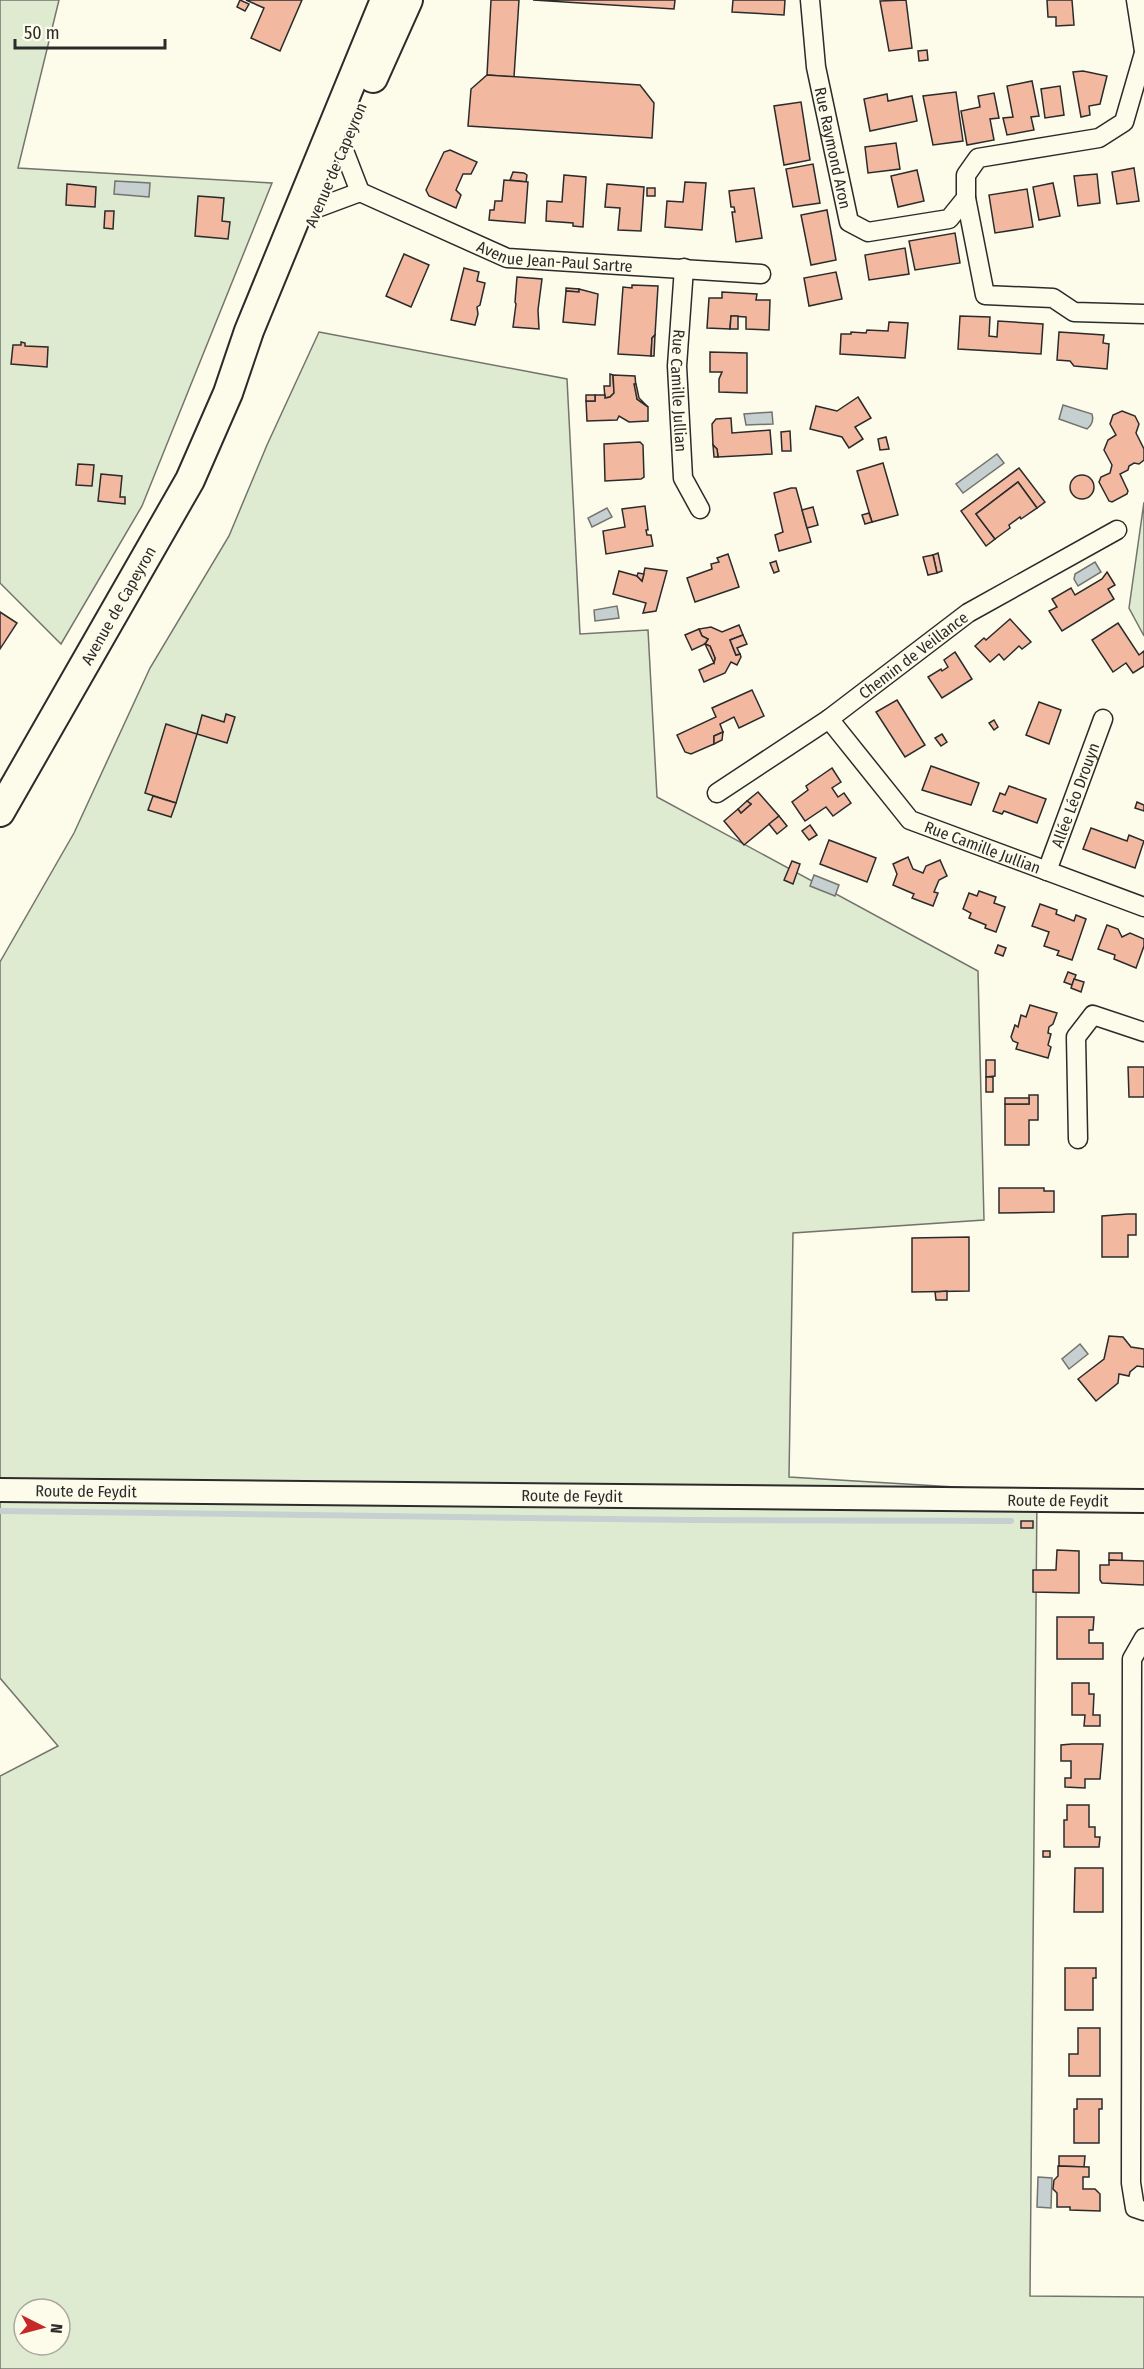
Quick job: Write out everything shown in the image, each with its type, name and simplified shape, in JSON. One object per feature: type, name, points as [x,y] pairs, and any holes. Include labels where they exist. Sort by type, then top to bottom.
[{"type":"main road","name":"Avenue de Capeyron","points":[[0,812],[190,480],[228,393],[249,331],[385,0]]},
{"type":"main road","name":"Avenue de Capeyron","points":[[228,393],[262,338],[408,0]]},
{"type":"street","name":"Rue Raymond Aron","points":[[810,0],[816,67],[849,222],[868,232],[949,219],[966,198]]},
{"type":"street","points":[[1136,0],[1144,52],[1124,122],[1098,138],[978,158],[966,175],[966,198],[985,296],[1053,298],[1074,312],[1144,314]]},
{"type":"street","points":[[317,208],[360,192],[343,148]]},
{"type":"street","name":"Avenue Jean-Paul Sartre","points":[[360,192],[507,258],[761,274]]},
{"type":"street","name":"Rue Camille Jullian","points":[[684,268],[677,366],[683,478],[700,510]]},
{"type":"street","name":"Chemin de Veillance","points":[[717,793],[829,719],[968,613],[1117,530]]},
{"type":"street","name":"Rue Camille Jullian","points":[[829,719],[910,820],[1144,907]]},
{"type":"street","name":"Allée Léo Drouyn","points":[[1047,871],[1103,719]]},
{"type":"street","points":[[1078,1139],[1076,1037],[1094,1015],[1144,1032]]},
{"type":"street","name":"Route de Feydit","points":[[0,1490],[1144,1501]]},
{"type":"street","points":[[1144,1638],[1132,1659],[1131,2183],[1135,2208],[1144,2211]]},
{"type":"green space","points":[[0,0],[59,0],[18,168],[272,183],[142,506],[61,644],[0,583]]},
{"type":"green space","points":[[319,332],[567,379],[580,634],[648,630],[657,797],[978,971],[984,1220],[793,1233],[789,1477],[1037,1492],[1030,2296],[1144,2297],[1144,2369],[0,2369],[0,1776],[58,1746],[0,1678],[0,962],[74,833],[150,668],[229,536],[267,445]]},
{"type":"green space","points":[[1144,502],[1144,636],[1129,608]]},
{"type":"shaded area","points":[[115,181],[150,183],[149,197],[114,194]]},
{"type":"shaded area","points":[[1063,405],[1092,414],[1093,420],[1090,426],[1087,429],[1059,419]]},
{"type":"shaded area","points":[[772,412],[773,424],[746,425],[744,414]]},
{"type":"shaded area","points":[[997,454],[1004,463],[963,493],[956,484]]},
{"type":"shaded area","points":[[607,508],[612,517],[592,527],[588,518]]},
{"type":"shaded area","points":[[1095,562],[1101,572],[1078,586],[1074,579],[1075,574]]},
{"type":"shaded area","points":[[617,606],[619,618],[595,621],[594,610]]},
{"type":"shaded area","points":[[814,875],[839,885],[835,896],[810,886]]},
{"type":"shaded area","points":[[1080,1344],[1088,1354],[1069,1369],[1062,1359]]},
{"type":"shaded area","points":[[1038,2177],[1052,2178],[1051,2208],[1037,2207]]},
{"type":"building","points":[[240,0],[249,4],[245,11],[237,7]]},
{"type":"building","points":[[246,0],[302,0],[280,51],[251,38],[264,8]]},
{"type":"building","points":[[491,0],[519,0],[514,77],[487,75]]},
{"type":"building","points":[[533,0],[675,0],[674,9]]},
{"type":"building","points":[[733,0],[785,0],[784,15],[732,12]]},
{"type":"building","points":[[906,0],[912,48],[889,51],[880,1]]},
{"type":"building","points":[[1047,0],[1072,0],[1074,25],[1056,26],[1056,17],[1048,17]]},
{"type":"building","points":[[927,50],[928,60],[919,61],[918,51]]},
{"type":"building","points":[[1083,71],[1107,76],[1100,104],[1089,106],[1090,115],[1081,117],[1073,72]]},
{"type":"building","points":[[487,75],[640,85],[654,103],[652,138],[468,126],[471,89]]},
{"type":"building","points":[[1032,81],[1039,116],[1031,117],[1034,130],[1007,135],[1003,118],[1013,117],[1007,86]]},
{"type":"building","points":[[1060,86],[1064,115],[1045,118],[1041,89]]},
{"type":"building","points":[[956,92],[963,141],[933,145],[923,96]]},
{"type":"building","points":[[994,93],[999,118],[990,119],[994,140],[967,145],[961,111],[980,107],[978,96]]},
{"type":"building","points":[[887,94],[888,101],[912,96],[917,121],[870,131],[864,99]]},
{"type":"building","points":[[801,102],[810,160],[784,165],[774,106]]},
{"type":"building","points":[[896,143],[900,169],[868,173],[865,147]]},
{"type":"building","points":[[450,150],[477,162],[471,174],[463,174],[456,190],[461,195],[456,208],[429,196],[426,190],[444,152]]},
{"type":"building","points":[[813,164],[820,203],[793,207],[786,169]]},
{"type":"building","points":[[1134,168],[1139,201],[1117,204],[1112,172]]},
{"type":"building","points":[[917,170],[924,201],[898,207],[891,176]]},
{"type":"building","points":[[513,172],[527,175],[526,182],[510,180]]},
{"type":"building","points":[[1097,174],[1100,203],[1078,206],[1074,176]]},
{"type":"building","points":[[564,175],[586,177],[583,227],[573,226],[573,223],[546,221],[547,201],[562,202]]},
{"type":"building","points":[[504,180],[528,182],[525,223],[489,220],[490,210],[494,210],[495,201],[502,201]]},
{"type":"building","points":[[685,182],[706,183],[702,230],[665,227],[667,201],[683,202]]},
{"type":"building","points":[[1053,183],[1060,216],[1039,220],[1033,187]]},
{"type":"building","points":[[67,184],[96,187],[95,207],[66,205]]},
{"type":"building","points":[[607,184],[644,187],[641,231],[618,230],[620,208],[605,207]]},
{"type":"building","points":[[647,188],[655,188],[655,196],[647,196]]},
{"type":"building","points":[[754,188],[762,238],[736,242],[732,212],[735,212],[734,207],[731,207],[729,191]]},
{"type":"building","points":[[1027,189],[1033,227],[995,233],[989,195]]},
{"type":"building","points":[[198,196],[224,198],[222,221],[230,222],[228,239],[195,236]]},
{"type":"building","points":[[827,210],[836,260],[811,265],[801,215]]},
{"type":"building","points":[[105,211],[114,211],[113,229],[104,228]]},
{"type":"building","points":[[955,233],[960,263],[915,270],[909,241]]},
{"type":"building","points":[[905,248],[909,274],[869,280],[865,255]]},
{"type":"building","points":[[404,254],[429,265],[411,307],[386,296]]},
{"type":"building","points":[[464,268],[479,272],[477,281],[485,283],[480,305],[477,307],[475,325],[451,320]]},
{"type":"building","points":[[836,272],[842,299],[809,306],[804,278]]},
{"type":"building","points":[[517,277],[542,279],[538,310],[539,329],[513,327]]},
{"type":"building","points":[[632,285],[658,286],[655,335],[652,338],[651,356],[618,354],[623,287],[632,288]]},
{"type":"building","points":[[566,288],[579,289],[579,292],[566,291]]},
{"type":"building","points":[[579,289],[598,294],[595,325],[563,322],[566,291],[579,292]]},
{"type":"building","points":[[722,292],[757,294],[756,300],[770,300],[769,330],[746,329],[746,317],[731,316],[730,329],[707,328],[709,298],[722,298]]},
{"type":"building","points":[[731,316],[738,316],[738,329],[730,329]]},
{"type":"building","points":[[960,316],[990,317],[989,336],[997,337],[998,321],[1043,324],[1041,354],[958,349]]},
{"type":"building","points":[[889,322],[908,323],[905,358],[840,354],[841,334],[866,333],[867,330],[888,331]]},
{"type":"building","points":[[1059,332],[1104,335],[1103,343],[1109,344],[1107,369],[1074,366],[1070,361],[1057,360]]},
{"type":"building","points":[[655,335],[654,356],[651,356],[652,338]]},
{"type":"building","points":[[21,342],[25,343],[25,346],[48,347],[47,367],[11,364],[13,345],[21,345]]},
{"type":"building","points":[[710,352],[747,353],[747,393],[719,392],[719,379],[722,372],[710,372]]},
{"type":"building","points":[[610,374],[613,375],[614,393],[605,398],[604,386],[610,386]]},
{"type":"building","points":[[613,375],[635,376],[637,399],[648,407],[648,421],[629,422],[619,416],[617,420],[587,421],[586,401],[595,401],[595,395],[610,397],[614,393]]},
{"type":"building","points":[[634,384],[636,384],[639,398],[648,407],[637,399]]},
{"type":"building","points":[[586,395],[595,395],[595,401],[586,401]]},
{"type":"building","points":[[858,397],[871,418],[855,427],[863,439],[849,448],[842,437],[810,429],[816,406],[837,411]]},
{"type":"building","points":[[1122,411],[1135,416],[1139,424],[1136,433],[1144,449],[1144,460],[1139,464],[1134,463],[1120,474],[1128,491],[1127,494],[1112,502],[1109,501],[1099,482],[1101,477],[1110,473],[1112,465],[1104,450],[1108,440],[1116,435],[1110,424],[1113,415]]},
{"type":"building","points":[[731,418],[732,433],[770,430],[772,454],[718,457],[717,449],[713,445],[712,424],[716,419]]},
{"type":"building","points":[[790,431],[791,451],[782,451],[781,432]]},
{"type":"building","points":[[886,437],[889,449],[880,450],[878,439]]},
{"type":"building","points":[[640,442],[643,445],[644,477],[605,481],[604,444]]},
{"type":"building","points":[[713,445],[717,449],[718,457],[714,457]]},
{"type":"building","points":[[883,463],[898,515],[872,522],[857,471]]},
{"type":"building","points":[[78,464],[94,465],[92,486],[76,485]]},
{"type":"building","points":[[1019,468],[1045,502],[1037,508],[1018,482],[976,514],[995,539],[986,546],[961,511]]},
{"type":"building","points":[[101,474],[122,476],[120,497],[125,497],[125,504],[98,501]]},
{"type":"building","points":[[1082,475],[1091,478],[1094,487],[1091,496],[1082,499],[1073,496],[1070,487],[1073,478]]},
{"type":"building","points":[[1018,482],[1037,508],[1009,525],[1010,528],[995,539],[976,514]]},
{"type":"building","points":[[796,488],[811,542],[779,551],[775,535],[783,532],[774,493]]},
{"type":"building","points":[[645,506],[647,535],[651,535],[653,546],[606,554],[603,531],[625,527],[622,509]]},
{"type":"building","points":[[813,507],[818,525],[807,528],[802,510]]},
{"type":"building","points":[[869,513],[872,522],[865,524],[862,515]]},
{"type":"building","points":[[938,553],[942,571],[937,573],[933,555]]},
{"type":"building","points":[[728,554],[739,587],[695,602],[687,578],[712,569],[711,564],[719,562],[717,558]]},
{"type":"building","points":[[933,555],[937,573],[928,575],[923,557]]},
{"type":"building","points":[[776,561],[779,571],[774,573],[770,563]]},
{"type":"building","points":[[645,568],[667,571],[656,611],[643,613],[646,603],[613,594],[619,571],[637,576],[642,581]]},
{"type":"building","points":[[1107,572],[1115,585],[1108,589],[1114,599],[1062,631],[1049,611],[1057,607],[1052,599],[1071,588],[1075,595],[1102,579]]},
{"type":"building","points":[[638,573],[644,574],[642,581],[637,576]]},
{"type":"building","points":[[0,612],[17,623],[0,649]]},
{"type":"building","points":[[1010,619],[1031,642],[1022,649],[1019,646],[1004,660],[999,654],[990,662],[975,646],[984,638],[986,640]]},
{"type":"building","points":[[1118,623],[1139,655],[1144,651],[1144,666],[1133,673],[1126,663],[1113,672],[1092,640]]},
{"type":"building","points":[[739,625],[743,635],[730,640],[736,655],[740,654],[741,657],[737,665],[731,662],[725,673],[704,682],[699,670],[714,663],[715,658],[710,646],[705,644],[708,639],[702,636],[699,629],[711,627],[722,632]]},
{"type":"building","points":[[699,629],[702,636],[708,639],[705,644],[692,650],[685,635]]},
{"type":"building","points":[[743,635],[747,644],[737,648],[740,654],[736,655],[730,640]]},
{"type":"building","points":[[705,644],[710,646],[715,658],[714,663]]},
{"type":"building","points":[[955,652],[972,679],[942,698],[928,677],[948,667],[944,660]]},
{"type":"building","points":[[752,690],[764,716],[739,728],[734,717],[720,724],[723,732],[714,736],[714,744],[691,754],[685,752],[677,735],[716,717],[712,708]]},
{"type":"building","points":[[897,700],[925,745],[905,757],[876,712]]},
{"type":"building","points":[[1039,702],[1061,710],[1049,744],[1026,735]]},
{"type":"building","points":[[226,714],[235,717],[227,743],[197,734],[202,715],[224,722]]},
{"type":"building","points":[[994,720],[998,727],[994,730],[989,723]]},
{"type":"building","points":[[166,724],[197,734],[176,803],[145,793]]},
{"type":"building","points":[[723,732],[722,740],[714,744],[714,736]]},
{"type":"building","points":[[942,734],[947,742],[941,746],[935,738]]},
{"type":"building","points":[[931,766],[979,783],[971,805],[922,790]]},
{"type":"building","points":[[832,768],[841,782],[832,788],[838,797],[844,793],[851,803],[833,816],[826,807],[805,821],[792,802],[808,790],[806,786]]},
{"type":"building","points":[[1009,786],[1046,799],[1037,823],[1004,811],[1002,814],[993,811],[1000,793],[1005,795]]},
{"type":"building","points":[[758,792],[779,816],[744,845],[724,821],[738,809],[741,813],[751,804],[747,801]]},
{"type":"building","points":[[153,796],[176,803],[171,817],[148,810]]},
{"type":"building","points":[[747,801],[751,804],[741,813],[738,809]]},
{"type":"building","points":[[1137,802],[1144,805],[1144,811],[1135,808]]},
{"type":"building","points":[[779,816],[787,826],[777,834],[769,824]]},
{"type":"building","points":[[810,825],[817,835],[809,840],[802,831]]},
{"type":"building","points":[[1091,828],[1127,841],[1129,835],[1144,841],[1135,868],[1083,849]]},
{"type":"building","points":[[829,840],[876,858],[867,882],[820,864]]},
{"type":"building","points":[[908,857],[913,869],[923,873],[926,866],[940,860],[947,876],[939,880],[934,892],[938,893],[933,906],[912,898],[914,894],[893,885],[897,874],[893,864]]},
{"type":"building","points":[[792,861],[800,864],[793,884],[784,880]]},
{"type":"building","points":[[979,891],[996,897],[994,903],[1005,907],[996,932],[969,918],[971,913],[963,909],[969,893],[977,896]]},
{"type":"building","points":[[1040,904],[1057,910],[1056,914],[1074,921],[1076,915],[1086,919],[1072,960],[1057,955],[1059,951],[1044,946],[1049,932],[1032,926]]},
{"type":"building","points":[[1107,925],[1118,929],[1122,937],[1130,933],[1144,939],[1144,946],[1136,968],[1114,959],[1115,955],[1098,949]]},
{"type":"building","points":[[998,945],[1006,948],[1003,956],[995,953]]},
{"type":"building","points":[[1068,972],[1076,975],[1072,985],[1064,982]]},
{"type":"building","points":[[1074,979],[1084,982],[1081,992],[1071,988]]},
{"type":"building","points":[[1030,1005],[1057,1013],[1053,1024],[1049,1027],[1048,1033],[1051,1034],[1048,1045],[1051,1047],[1048,1058],[1016,1049],[1018,1043],[1011,1037],[1015,1025],[1018,1027],[1021,1015],[1026,1017]]},
{"type":"building","points":[[986,1060],[995,1060],[995,1076],[986,1077]]},
{"type":"building","points":[[1128,1067],[1144,1067],[1144,1097],[1129,1097]]},
{"type":"building","points":[[986,1077],[993,1077],[993,1092],[986,1092]]},
{"type":"building","points":[[1029,1095],[1038,1095],[1038,1120],[1029,1120],[1029,1145],[1005,1145],[1005,1104],[1029,1104]]},
{"type":"building","points":[[1005,1098],[1029,1098],[1029,1104],[1005,1104]]},
{"type":"building","points":[[999,1188],[1044,1188],[1044,1191],[1054,1191],[1054,1212],[999,1213]]},
{"type":"building","points":[[1136,1214],[1136,1235],[1128,1235],[1128,1257],[1102,1257],[1102,1216]]},
{"type":"building","points":[[969,1237],[969,1291],[912,1292],[912,1238]]},
{"type":"building","points":[[947,1291],[947,1300],[936,1300],[935,1292]]},
{"type":"building","points":[[1109,1336],[1123,1337],[1131,1347],[1144,1349],[1144,1367],[1137,1366],[1129,1376],[1119,1374],[1118,1383],[1096,1401],[1078,1379],[1104,1359]]},
{"type":"building","points":[[1021,1521],[1033,1521],[1033,1528],[1021,1528]]},
{"type":"building","points":[[1057,1550],[1079,1551],[1079,1593],[1033,1592],[1033,1570],[1056,1570]]},
{"type":"building","points":[[1109,1553],[1122,1553],[1122,1561],[1109,1560]]},
{"type":"building","points":[[1109,1560],[1144,1561],[1144,1585],[1102,1583],[1100,1565],[1109,1565]]},
{"type":"building","points":[[1057,1617],[1094,1617],[1093,1630],[1089,1630],[1089,1643],[1103,1643],[1103,1659],[1057,1659]]},
{"type":"building","points":[[1072,1683],[1089,1683],[1089,1694],[1094,1694],[1093,1715],[1100,1715],[1100,1726],[1084,1726],[1085,1715],[1072,1715]]},
{"type":"building","points":[[1103,1744],[1100,1779],[1085,1779],[1085,1788],[1065,1787],[1065,1778],[1071,1778],[1071,1761],[1061,1761],[1061,1745]]},
{"type":"building","points":[[1067,1805],[1089,1805],[1089,1827],[1095,1827],[1095,1837],[1100,1837],[1099,1847],[1064,1847],[1064,1820],[1067,1820]]},
{"type":"building","points":[[1043,1851],[1050,1851],[1050,1857],[1043,1857]]},
{"type":"building","points":[[1075,1868],[1103,1868],[1103,1912],[1074,1912]]},
{"type":"building","points":[[1065,1968],[1096,1968],[1096,1978],[1093,1978],[1093,2010],[1065,2010]]},
{"type":"building","points":[[1078,2028],[1100,2028],[1100,2076],[1069,2076],[1069,2054],[1078,2054]]},
{"type":"building","points":[[1077,2099],[1102,2099],[1102,2109],[1099,2109],[1099,2143],[1074,2143],[1074,2109],[1077,2109]]},
{"type":"building","points":[[1059,2156],[1085,2156],[1084,2167],[1059,2166]]},
{"type":"building","points":[[1058,2166],[1089,2167],[1089,2177],[1083,2177],[1083,2189],[1095,2189],[1100,2194],[1100,2211],[1057,2207],[1057,2193],[1053,2189],[1054,2180],[1058,2176]]},
{"type":"waterway","points":[[0,1511],[690,1520],[1011,1521]]}]
